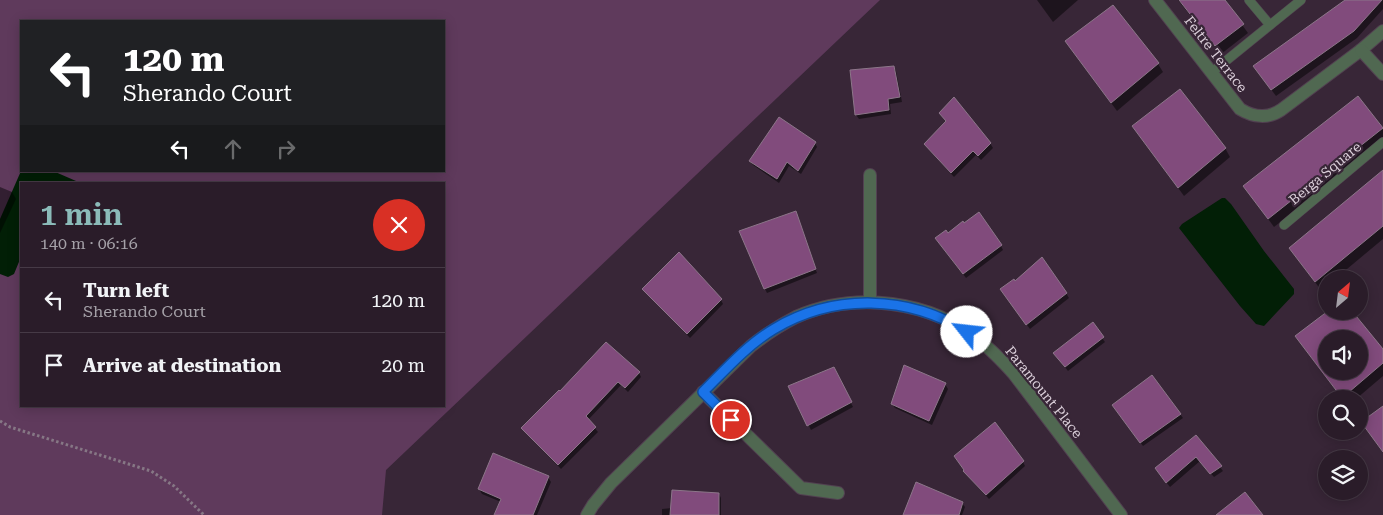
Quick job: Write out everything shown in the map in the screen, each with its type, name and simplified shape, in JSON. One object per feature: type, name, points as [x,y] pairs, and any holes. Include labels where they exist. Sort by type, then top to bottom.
[{"type":"street","name":"Feltre Terrace","points":[[1155,0],[1240,109],[1248,114],[1274,115],[1362,50],[1383,31]]},
{"type":"street","points":[[1362,50],[1383,74]]},
{"type":"street","points":[[870,175],[870,302]]},
{"type":"street","name":"Paramount Place","points":[[587,515],[611,483],[751,346],[774,329],[797,317],[820,309],[870,302],[896,304],[927,312],[953,323],[980,340],[1014,374],[1121,515]]},
{"type":"street","points":[[703,392],[800,488],[838,493]]},
{"type":"lane","points":[[1249,0],[1270,25]]},
{"type":"lane","points":[[1211,73],[1300,0]]},
{"type":"lane","name":"Berga Square","points":[[1284,225],[1383,142]]},
{"type":"path","points":[[0,421],[10,427],[152,471],[174,486],[204,515]]},
{"type":"shaded area","points":[[0,0],[880,0],[386,470],[382,515],[0,515]]},
{"type":"shaded area","points":[[21,172],[55,172],[78,182],[20,182],[20,259],[14,274],[8,277],[0,274],[0,219]]},
{"type":"shaded area","points":[[1222,198],[1225,198],[1231,204],[1294,289],[1294,294],[1264,326],[1256,324],[1240,306],[1179,228],[1182,224]]},
{"type":"building","points":[[1179,0],[1225,0],[1244,24],[1215,46]]},
{"type":"building","points":[[1345,0],[1382,0],[1354,31],[1271,90],[1253,66]]},
{"type":"building","points":[[1113,5],[1159,63],[1111,103],[1065,41]]},
{"type":"building","points":[[894,66],[900,97],[888,99],[889,110],[855,115],[850,70]]},
{"type":"building","points":[[1180,89],[1226,148],[1178,188],[1132,126]]},
{"type":"building","points":[[1358,96],[1383,128],[1268,219],[1243,186]]},
{"type":"building","points":[[954,97],[991,143],[978,156],[973,151],[951,173],[924,144],[946,121],[939,113]]},
{"type":"building","points":[[779,117],[816,142],[798,171],[787,162],[777,179],[749,161]]},
{"type":"building","points":[[1383,170],[1383,226],[1330,270],[1318,270],[1318,280],[1315,282],[1289,248]]},
{"type":"building","points":[[796,211],[816,269],[764,289],[739,231]]},
{"type":"building","points":[[979,212],[1002,245],[963,274],[935,238],[946,230],[948,233],[963,221],[964,223]]},
{"type":"building","points":[[679,252],[722,299],[687,334],[642,289]]},
{"type":"building","points":[[1042,257],[1067,293],[1026,325],[1000,289],[1014,279],[1015,281]]},
{"type":"building","points":[[1318,319],[1359,320],[1368,330],[1318,330],[1318,366],[1295,336]]},
{"type":"building","points":[[1093,322],[1104,337],[1065,367],[1053,353]]},
{"type":"building","points":[[1368,331],[1383,349],[1383,363],[1368,376]]},
{"type":"building","points":[[606,342],[640,372],[625,388],[618,382],[586,416],[596,427],[558,465],[521,428],[560,391]]},
{"type":"building","points":[[904,365],[946,383],[929,421],[891,404]]},
{"type":"building","points":[[834,367],[852,402],[807,426],[788,386]]},
{"type":"building","points":[[1152,375],[1181,414],[1140,443],[1112,405]]},
{"type":"building","points":[[1328,380],[1363,380],[1351,390],[1336,390]]},
{"type":"building","points":[[1383,406],[1383,452],[1368,432],[1368,417]]},
{"type":"building","points":[[995,422],[1024,461],[986,495],[963,471],[954,456]]},
{"type":"building","points":[[1196,435],[1222,466],[1210,474],[1196,457],[1166,483],[1155,468]]},
{"type":"building","points":[[493,453],[549,476],[533,515],[494,515],[501,499],[478,489]]},
{"type":"building","points":[[916,482],[963,502],[959,515],[903,515]]},
{"type":"building","points":[[672,490],[719,493],[719,515],[670,515]]},
{"type":"building","points":[[1245,492],[1263,515],[1216,515]]},
{"type":"route","points":[[731,420],[703,392],[751,346],[774,329],[797,317],[820,309],[846,304],[870,302],[896,304],[927,312],[953,323],[967,332]]}]
